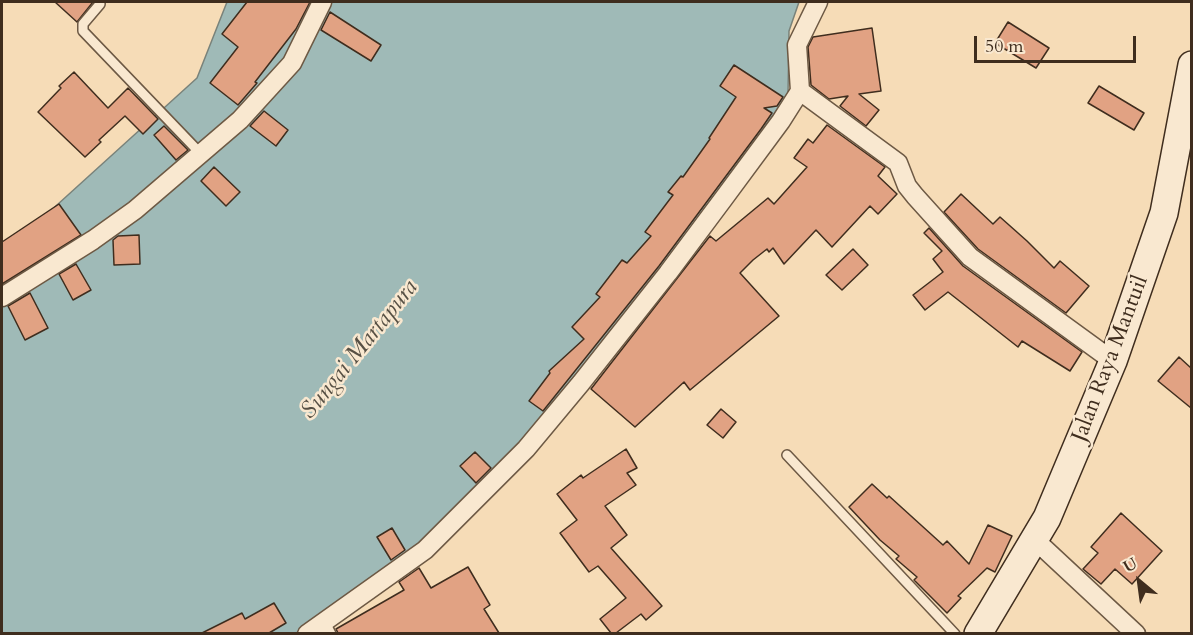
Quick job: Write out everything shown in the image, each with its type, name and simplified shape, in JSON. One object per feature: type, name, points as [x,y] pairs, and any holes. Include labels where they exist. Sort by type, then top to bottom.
[{"type":"street","points":[[2,297],[93,240],[135,210],[240,120],[292,63],[322,2]]},
{"type":"street","points":[[308,633],[328,628],[425,550],[526,449],[668,273],[781,121],[800,91],[797,45],[818,2]]},
{"type":"street","name":"Jalan Raya Mantuil","points":[[978,633],[1047,518],[1113,361],[1164,213],[1191,65]]},
{"type":"street","points":[[800,91],[898,164],[907,186],[970,257],[1113,361]]},
{"type":"street","points":[[1034,539],[1136,633]]},
{"type":"lane","points":[[100,4],[83,24],[83,32],[200,153]]},
{"type":"lane","points":[[787,455],[955,633]]},
{"type":"water","name":"Sungai Martapura","points":[[227,2],[799,2],[789,31],[788,95],[593,360],[474,500],[433,535],[301,633],[2,634],[2,246],[36,224],[197,78]]},
{"type":"building","points":[[55,2],[93,2],[77,22]]},
{"type":"building","points":[[247,2],[310,2],[296,29],[238,105],[210,83],[238,47],[222,34]]},
{"type":"building","points":[[330,12],[381,45],[371,61],[321,30]]},
{"type":"building","points":[[1008,22],[1049,48],[1036,68],[995,43]]},
{"type":"building","points":[[872,28],[881,91],[859,94],[879,110],[866,126],[840,106],[848,96],[829,99],[811,85],[808,47],[813,37]]},
{"type":"building","points":[[734,65],[783,97],[777,106],[764,108],[772,113],[761,129],[659,266],[543,411],[529,401],[550,373],[549,371],[584,339],[572,327],[600,297],[596,294],[622,260],[627,263],[651,236],[645,232],[673,195],[668,192],[681,176],[683,177],[736,97],[720,86]]},
{"type":"building","points":[[74,72],[108,108],[128,88],[158,119],[143,134],[125,116],[99,140],[101,142],[85,157],[38,112]]},
{"type":"building","points":[[1099,86],[1144,113],[1134,130],[1088,103]]},
{"type":"building","points":[[264,111],[288,130],[276,146],[250,126]]},
{"type":"building","points":[[827,125],[885,167],[878,176],[897,194],[878,214],[870,206],[832,247],[816,230],[784,264],[773,248],[769,252],[767,249],[753,260],[740,273],[779,316],[690,390],[684,382],[635,427],[591,389],[710,236],[716,241],[768,198],[774,204],[807,167],[794,158],[808,139],[813,143]]},
{"type":"building","points":[[164,126],[188,150],[176,160],[154,135]]},
{"type":"building","points":[[214,167],[240,192],[226,206],[201,181]]},
{"type":"building","points":[[961,194],[993,224],[1000,217],[1054,268],[1060,261],[1089,286],[1066,313],[978,249],[944,212]]},
{"type":"building","points":[[59,204],[81,235],[2,284],[2,242]]},
{"type":"building","points":[[929,228],[963,266],[1082,352],[1070,371],[1022,341],[1018,347],[948,292],[925,310],[913,295],[943,272],[933,259],[942,251],[924,233]]},
{"type":"building","points":[[139,235],[140,264],[114,265],[113,240],[118,236]]},
{"type":"building","points":[[853,249],[868,265],[842,290],[826,275]]},
{"type":"building","points":[[76,264],[91,290],[73,300],[59,274]]},
{"type":"building","points":[[30,293],[48,328],[25,340],[8,306]]},
{"type":"building","points":[[1179,357],[1191,368],[1191,408],[1158,381]]},
{"type":"building","points":[[721,409],[736,422],[723,438],[707,425]]},
{"type":"building","points":[[626,449],[637,468],[627,473],[636,485],[605,506],[627,535],[611,548],[662,606],[646,620],[641,614],[616,633],[611,633],[600,619],[626,598],[598,566],[589,572],[560,533],[577,520],[557,494],[581,475],[583,478]]},
{"type":"building","points":[[475,452],[491,468],[476,483],[460,466]]},
{"type":"building","points":[[872,484],[887,498],[889,496],[943,545],[947,541],[969,564],[988,525],[1012,536],[995,572],[987,568],[958,596],[961,598],[947,613],[914,580],[917,577],[896,559],[899,556],[880,540],[849,507]]},
{"type":"building","points":[[1121,513],[1162,551],[1132,584],[1115,569],[1101,584],[1083,569],[1098,553],[1091,547]]},
{"type":"building","points":[[392,528],[405,550],[391,560],[377,537]]},
{"type":"building","points":[[468,567],[490,605],[484,609],[499,633],[338,633],[336,629],[404,590],[399,582],[419,568],[431,588]]},
{"type":"building","points":[[274,603],[286,623],[269,633],[202,633],[242,613],[245,619]]}]
